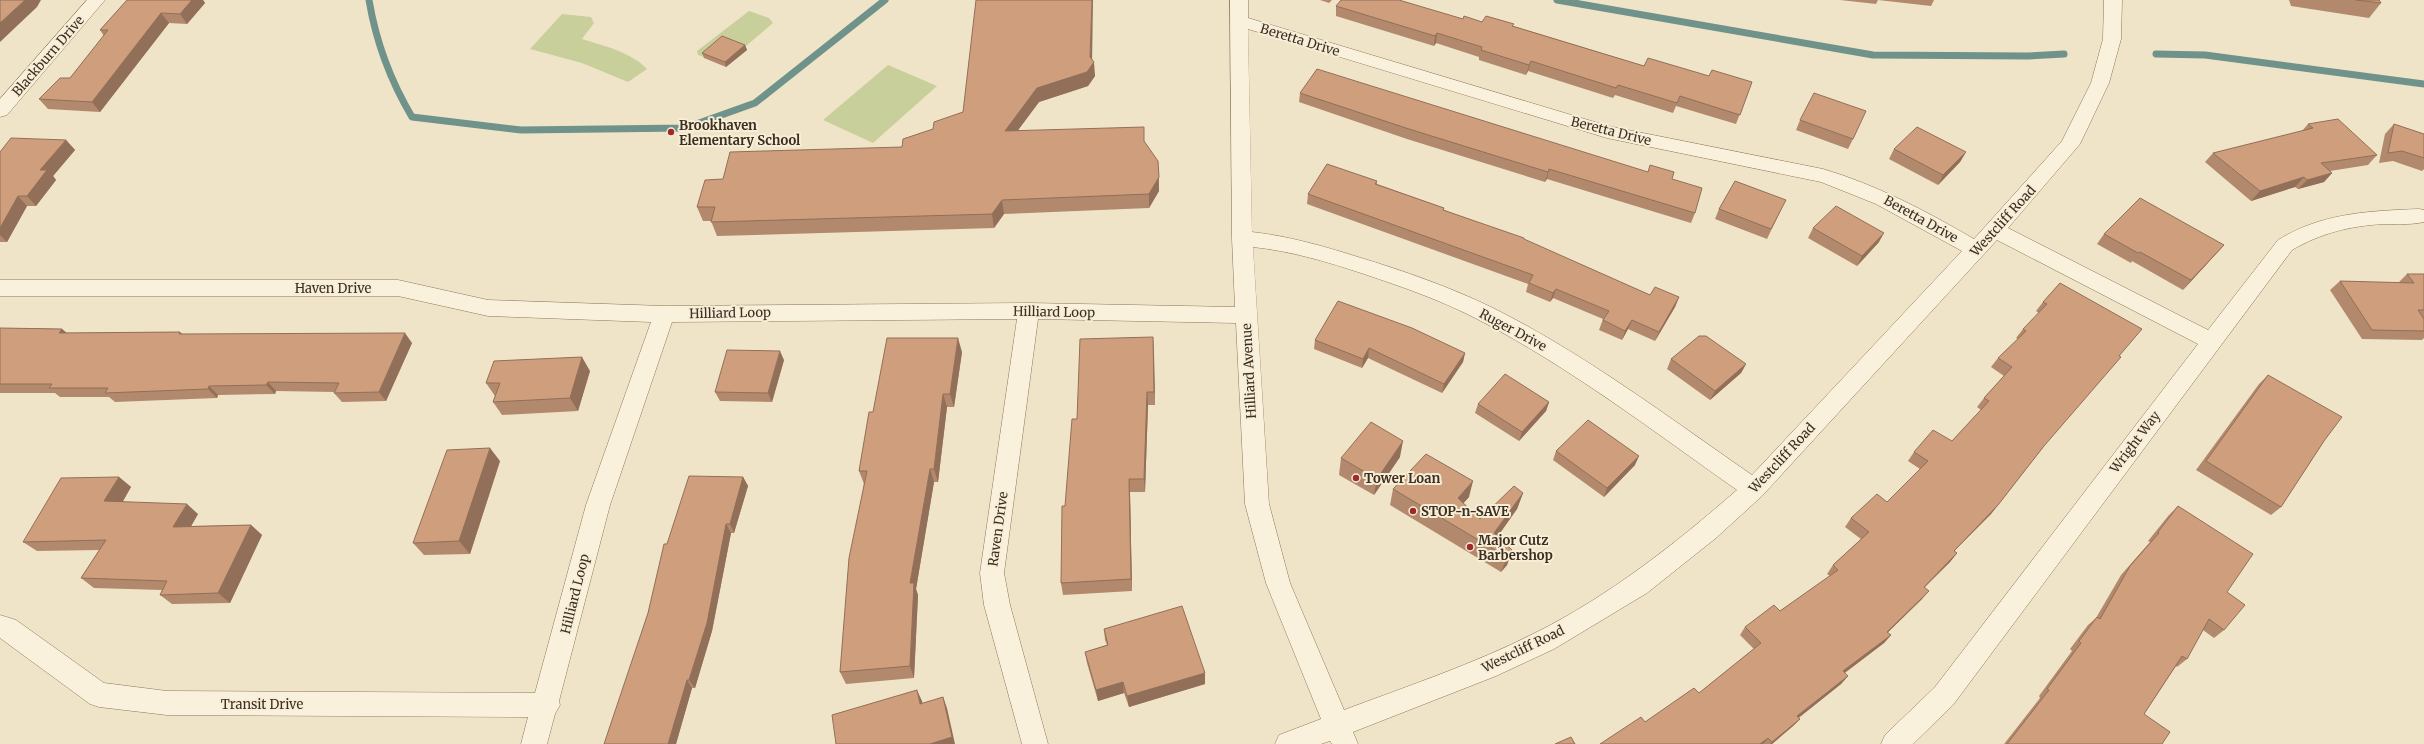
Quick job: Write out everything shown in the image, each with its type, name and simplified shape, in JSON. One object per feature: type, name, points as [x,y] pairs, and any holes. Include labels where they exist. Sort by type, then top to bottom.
[{"type":"street","name":"Blackburn Drive","points":[[0,111],[96,0]]},
{"type":"street","name":"Westcliff Road","points":[[1288,744],[1341,735],[1545,641],[1638,585],[1707,531],[1754,489],[1977,250],[1994,229],[2033,188],[2070,144],[2100,83],[2112,39],[2113,0]]},
{"type":"street","name":"Hilliard Avenue","points":[[1239,10],[1242,238],[1257,504],[1278,583],[1341,735]]},
{"type":"street","name":"Beretta Drive","points":[[1239,10],[1607,132],[1823,176],[1843,182],[1890,201],[1977,250]]},
{"type":"street","name":"Wright Way","points":[[1894,744],[1944,696],[2210,341],[2285,245],[2304,232],[2331,223],[2359,218],[2419,216]]},
{"type":"street","points":[[1994,229],[2210,341]]},
{"type":"street","name":"Ruger Drive","points":[[1242,238],[1274,242],[1313,251],[1398,277],[1485,314],[1559,355],[1754,489]]},
{"type":"street","name":"Haven Drive","points":[[0,288],[398,288],[488,308],[664,314]]},
{"type":"street","name":"Hilliard Loop","points":[[534,744],[546,705],[598,505],[664,314],[1029,311],[1246,315]]},
{"type":"street","name":"Raven Drive","points":[[1029,311],[992,573],[997,605],[1035,744]]},
{"type":"street","name":"Transit Drive","points":[[0,626],[7,628],[98,695],[167,704],[546,705]]},
{"type":"green space","points":[[749,11],[769,18],[773,23],[725,64],[698,55],[697,51]]},
{"type":"green space","points":[[562,14],[591,17],[594,23],[582,39],[625,54],[641,63],[647,69],[628,82],[582,63],[530,49]]},
{"type":"green space","points":[[888,65],[937,86],[873,143],[823,120]]},
{"type":"building","points":[[0,0],[25,0],[0,23]]},
{"type":"building","points":[[127,0],[192,0],[180,14],[161,13],[92,102],[39,99],[60,78],[70,78],[108,30],[100,30]]},
{"type":"building","name":"Brookhaven Elementary School","points":[[976,0],[1092,0],[1090,57],[1094,62],[1087,72],[1037,88],[1005,131],[1144,127],[1144,141],[1158,161],[1159,177],[1149,194],[1002,200],[992,214],[711,222],[715,207],[697,207],[705,180],[723,179],[730,152],[902,147],[903,139],[933,129],[934,122],[963,112]]},
{"type":"building","points":[[1341,0],[1399,0],[1463,19],[1464,16],[1482,22],[1486,16],[1514,24],[1512,26],[1644,66],[1648,58],[1709,76],[1712,70],[1752,82],[1740,115],[1680,96],[1677,103],[1618,85],[1616,88],[1531,61],[1529,65],[1481,50],[1482,47],[1437,33],[1435,36],[1336,6]]},
{"type":"building","points":[[2356,0],[2379,0],[2381,3]]},
{"type":"building","points":[[722,36],[745,45],[725,62],[702,53]]},
{"type":"building","points":[[1317,69],[1648,172],[1650,165],[1674,172],[1672,179],[1702,188],[1695,213],[1549,169],[1548,172],[1409,129],[1300,93]]},
{"type":"building","points":[[1814,93],[1866,111],[1853,139],[1800,120]]},
{"type":"building","points":[[2338,119],[2377,155],[2321,163],[2332,173],[2307,180],[2304,177],[2260,191],[2213,153],[2313,128],[2308,124]]},
{"type":"building","points":[[2394,124],[2424,134],[2424,158],[2402,151],[2388,153]]},
{"type":"building","points":[[1917,127],[1966,152],[1943,175],[1894,149]]},
{"type":"building","points":[[11,138],[66,140],[40,170],[47,170],[27,196],[18,196],[0,228],[0,152]]},
{"type":"building","points":[[1327,164],[1377,181],[1375,184],[1444,208],[1443,210],[1524,238],[1650,295],[1655,287],[1679,297],[1659,332],[1632,320],[1625,331],[1603,320],[1609,311],[1556,289],[1553,293],[1529,283],[1533,275],[1308,194]]},
{"type":"building","points":[[1735,181],[1786,200],[1771,229],[1719,209]]},
{"type":"building","points":[[2140,198],[2224,245],[2191,280],[2104,234]]},
{"type":"building","points":[[1836,206],[1884,233],[1862,256],[1813,228]]},
{"type":"building","points":[[2407,274],[2424,274],[2424,310],[2418,310],[2424,319],[2424,331],[2372,330],[2340,281],[2414,283]]},
{"type":"building","points":[[2060,283],[2142,329],[2119,356],[2121,357],[2044,446],[1998,505],[1954,551],[1957,553],[1924,587],[1929,591],[1887,632],[1891,635],[1843,671],[1848,676],[1797,716],[1800,719],[1772,742],[1768,738],[1760,744],[1600,744],[1641,717],[1645,722],[1694,688],[1699,693],[1761,643],[1745,627],[1774,605],[1780,611],[1838,570],[1833,565],[1869,532],[1851,518],[1877,494],[1887,502],[1928,461],[1914,452],[1933,430],[1952,441],[1989,401],[1984,398],[2012,367],[1998,358],[2026,331],[2023,329],[2047,304],[2043,302]]},
{"type":"building","points":[[1338,301],[1412,328],[1465,353],[1444,384],[1369,348],[1363,359],[1315,340]]},
{"type":"building","points":[[0,328],[62,329],[59,333],[405,333],[379,392],[334,393],[339,383],[268,382],[266,385],[209,386],[208,389],[105,393],[108,388],[49,388],[52,384],[0,384]]},
{"type":"building","points":[[1699,336],[1706,336],[1746,364],[1715,391],[1671,359]]},
{"type":"building","points":[[1153,337],[1154,392],[1147,392],[1144,479],[1129,479],[1131,579],[1061,583],[1062,506],[1065,506],[1072,419],[1077,419],[1080,339]]},
{"type":"building","points":[[887,338],[958,338],[950,394],[943,394],[934,469],[930,469],[910,583],[914,583],[910,666],[840,672],[849,558],[867,471],[859,471],[869,412],[873,412]]},
{"type":"building","points":[[727,350],[780,351],[768,393],[715,392]]},
{"type":"building","points":[[582,357],[570,398],[493,402],[500,383],[486,383],[494,361]]},
{"type":"building","points":[[1505,374],[1549,402],[1522,432],[1478,404]]},
{"type":"building","points":[[2268,375],[2342,417],[2324,441],[2281,507],[2206,461]]},
{"type":"building","points":[[1588,420],[1639,456],[1607,488],[1556,451]]},
{"type":"building","points":[[1371,422],[1403,441],[1377,479],[1341,458]]},
{"type":"building","points":[[490,448],[459,541],[413,543],[447,450]]},
{"type":"building","points":[[1426,454],[1473,481],[1458,498],[1480,519],[1514,486],[1523,493],[1494,533],[1512,550],[1507,557],[1393,489]]},
{"type":"building","points":[[689,476],[743,477],[730,524],[726,524],[707,623],[689,680],[687,680],[668,744],[604,744],[648,613],[664,544],[667,544]]},
{"type":"building","points":[[119,477],[104,501],[187,504],[173,527],[251,525],[218,593],[160,595],[167,581],[81,578],[106,540],[23,542],[61,478]]},
{"type":"building","points":[[2178,506],[2253,554],[2227,592],[2245,605],[2224,630],[2209,619],[2187,659],[2182,656],[2144,714],[2170,732],[2162,744],[2007,744],[2049,690],[2047,689],[2081,643],[2079,641],[2097,617],[2100,619],[2130,566],[2159,533],[2158,532]]},
{"type":"building","points":[[1182,606],[1205,673],[1127,696],[1123,682],[1096,690],[1085,652],[1108,645],[1104,629]]},
{"type":"building","points":[[917,690],[920,704],[943,697],[952,737],[930,744],[836,744],[832,715]]},
{"type":"building","points":[[1571,737],[1575,744],[1555,744]]},
{"type":"waterway","points":[[369,0],[372,16],[385,60],[397,89],[412,117],[521,130],[685,128],[755,103],[885,0]]},
{"type":"waterway","points":[[1557,0],[1873,55],[2028,56],[2064,54]]},
{"type":"waterway","points":[[2156,54],[2205,55],[2424,84]]},
{"type":"place","name":"Brookhaven Elementary School","points":[[671,132]]},
{"type":"place","name":"Tower Loan","points":[[1356,478]]},
{"type":"place","name":"STOP-n-SAVE","points":[[1413,511]]},
{"type":"place","name":"Major Cutz Barbershop","points":[[1470,547]]}]
